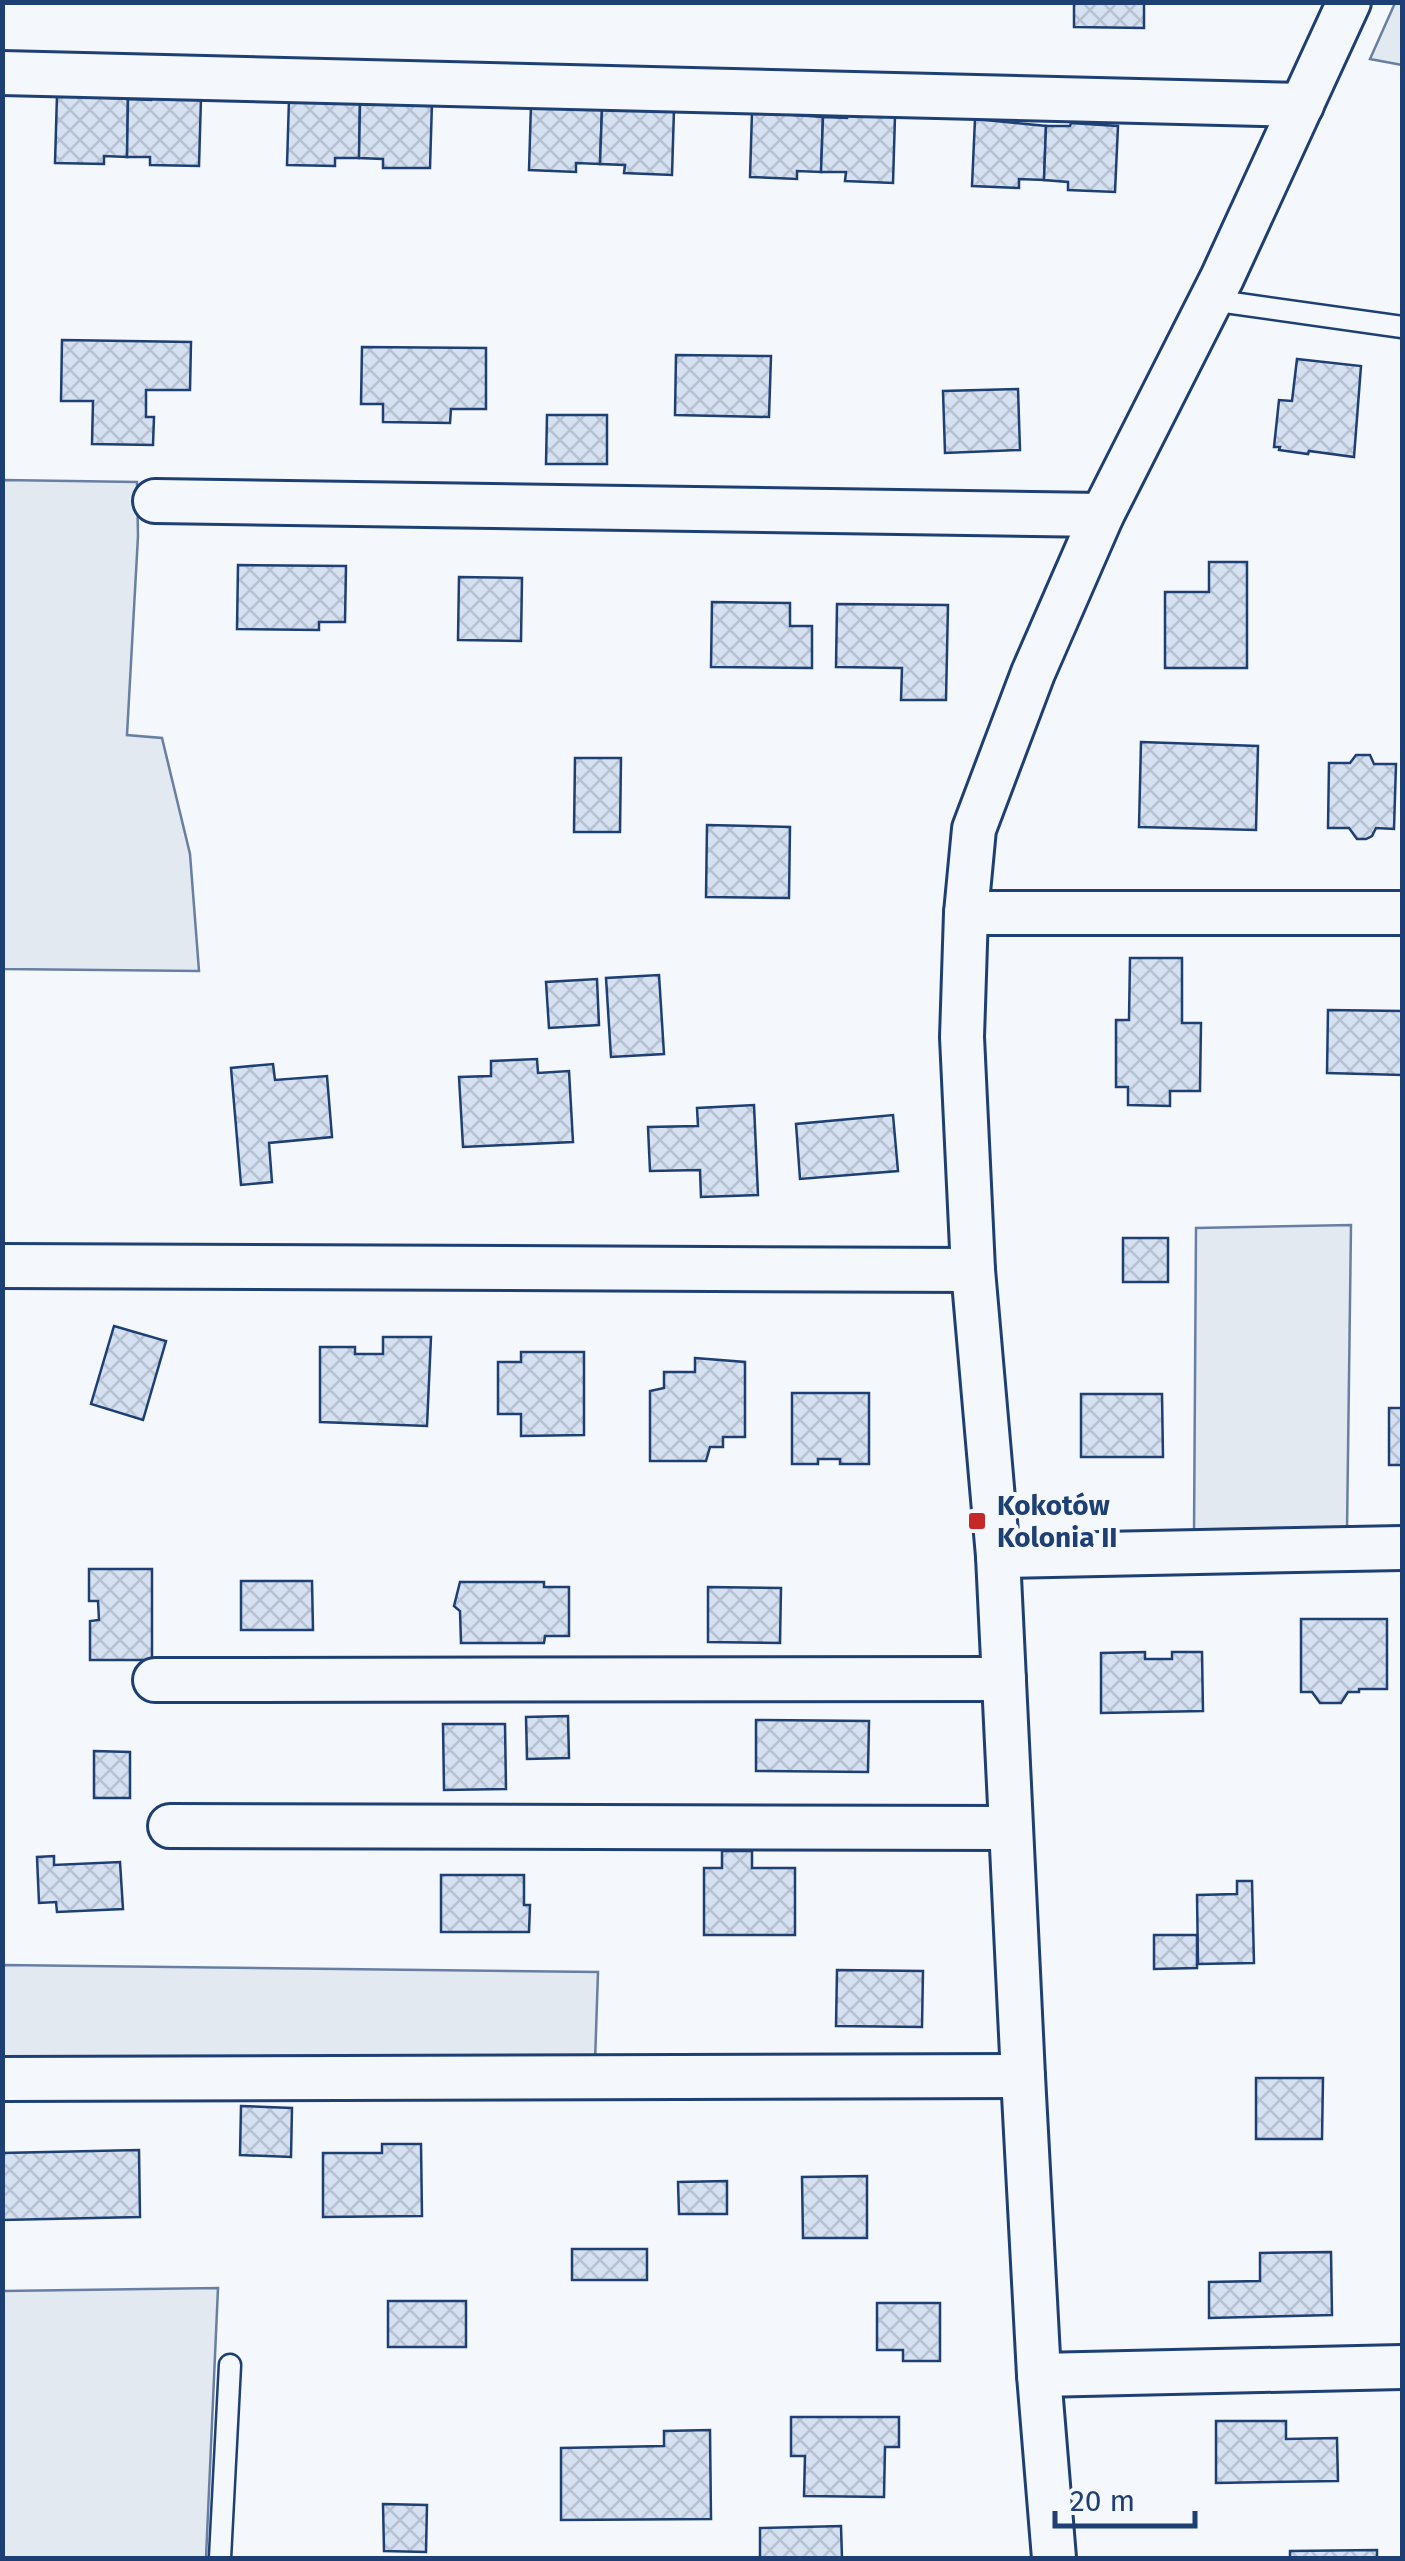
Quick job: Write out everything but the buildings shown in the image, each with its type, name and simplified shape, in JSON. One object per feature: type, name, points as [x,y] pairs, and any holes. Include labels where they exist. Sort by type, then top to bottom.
[{"type":"street","points":[[1054,2558],[1023,2076],[998,1556],[973,1270],[962,1037],[966,913],[974,829],[1033,673],[1102,515],[1210,300],[1349,2]]},
{"type":"street","points":[[2,73],[1302,106]]},
{"type":"street","points":[[156,501],[1102,515]]},
{"type":"street","points":[[966,913],[1402,913]]},
{"type":"street","points":[[2,1266],[973,1270]]},
{"type":"street","points":[[998,1556],[1402,1548]]},
{"type":"street","points":[[156,1680],[1004,1679]]},
{"type":"street","points":[[170,1826],[1010,1828]]},
{"type":"street","points":[[2,2079],[1023,2076]]},
{"type":"street","points":[[1040,2375],[1402,2367]]},
{"type":"lane","points":[[1210,300],[1402,327]]},
{"type":"lane","points":[[220,2558],[230,2364]]},
{"type":"shaded area","points":[[1395,3],[1402,3],[1402,65],[1370,59]]},
{"type":"shaded area","points":[[3,480],[137,482],[138,536],[127,735],[162,738],[190,854],[199,971],[3,969]]},
{"type":"shaded area","points":[[1351,1225],[1347,1531],[1194,1534],[1196,1228]]},
{"type":"shaded area","points":[[3,1965],[598,1972],[595,2062],[3,2069]]},
{"type":"shaded area","points":[[218,2288],[206,2558],[3,2558],[3,2291]]},
{"type":"place","name":"Kokotów Kolonia II","points":[[977,1521]]}]
